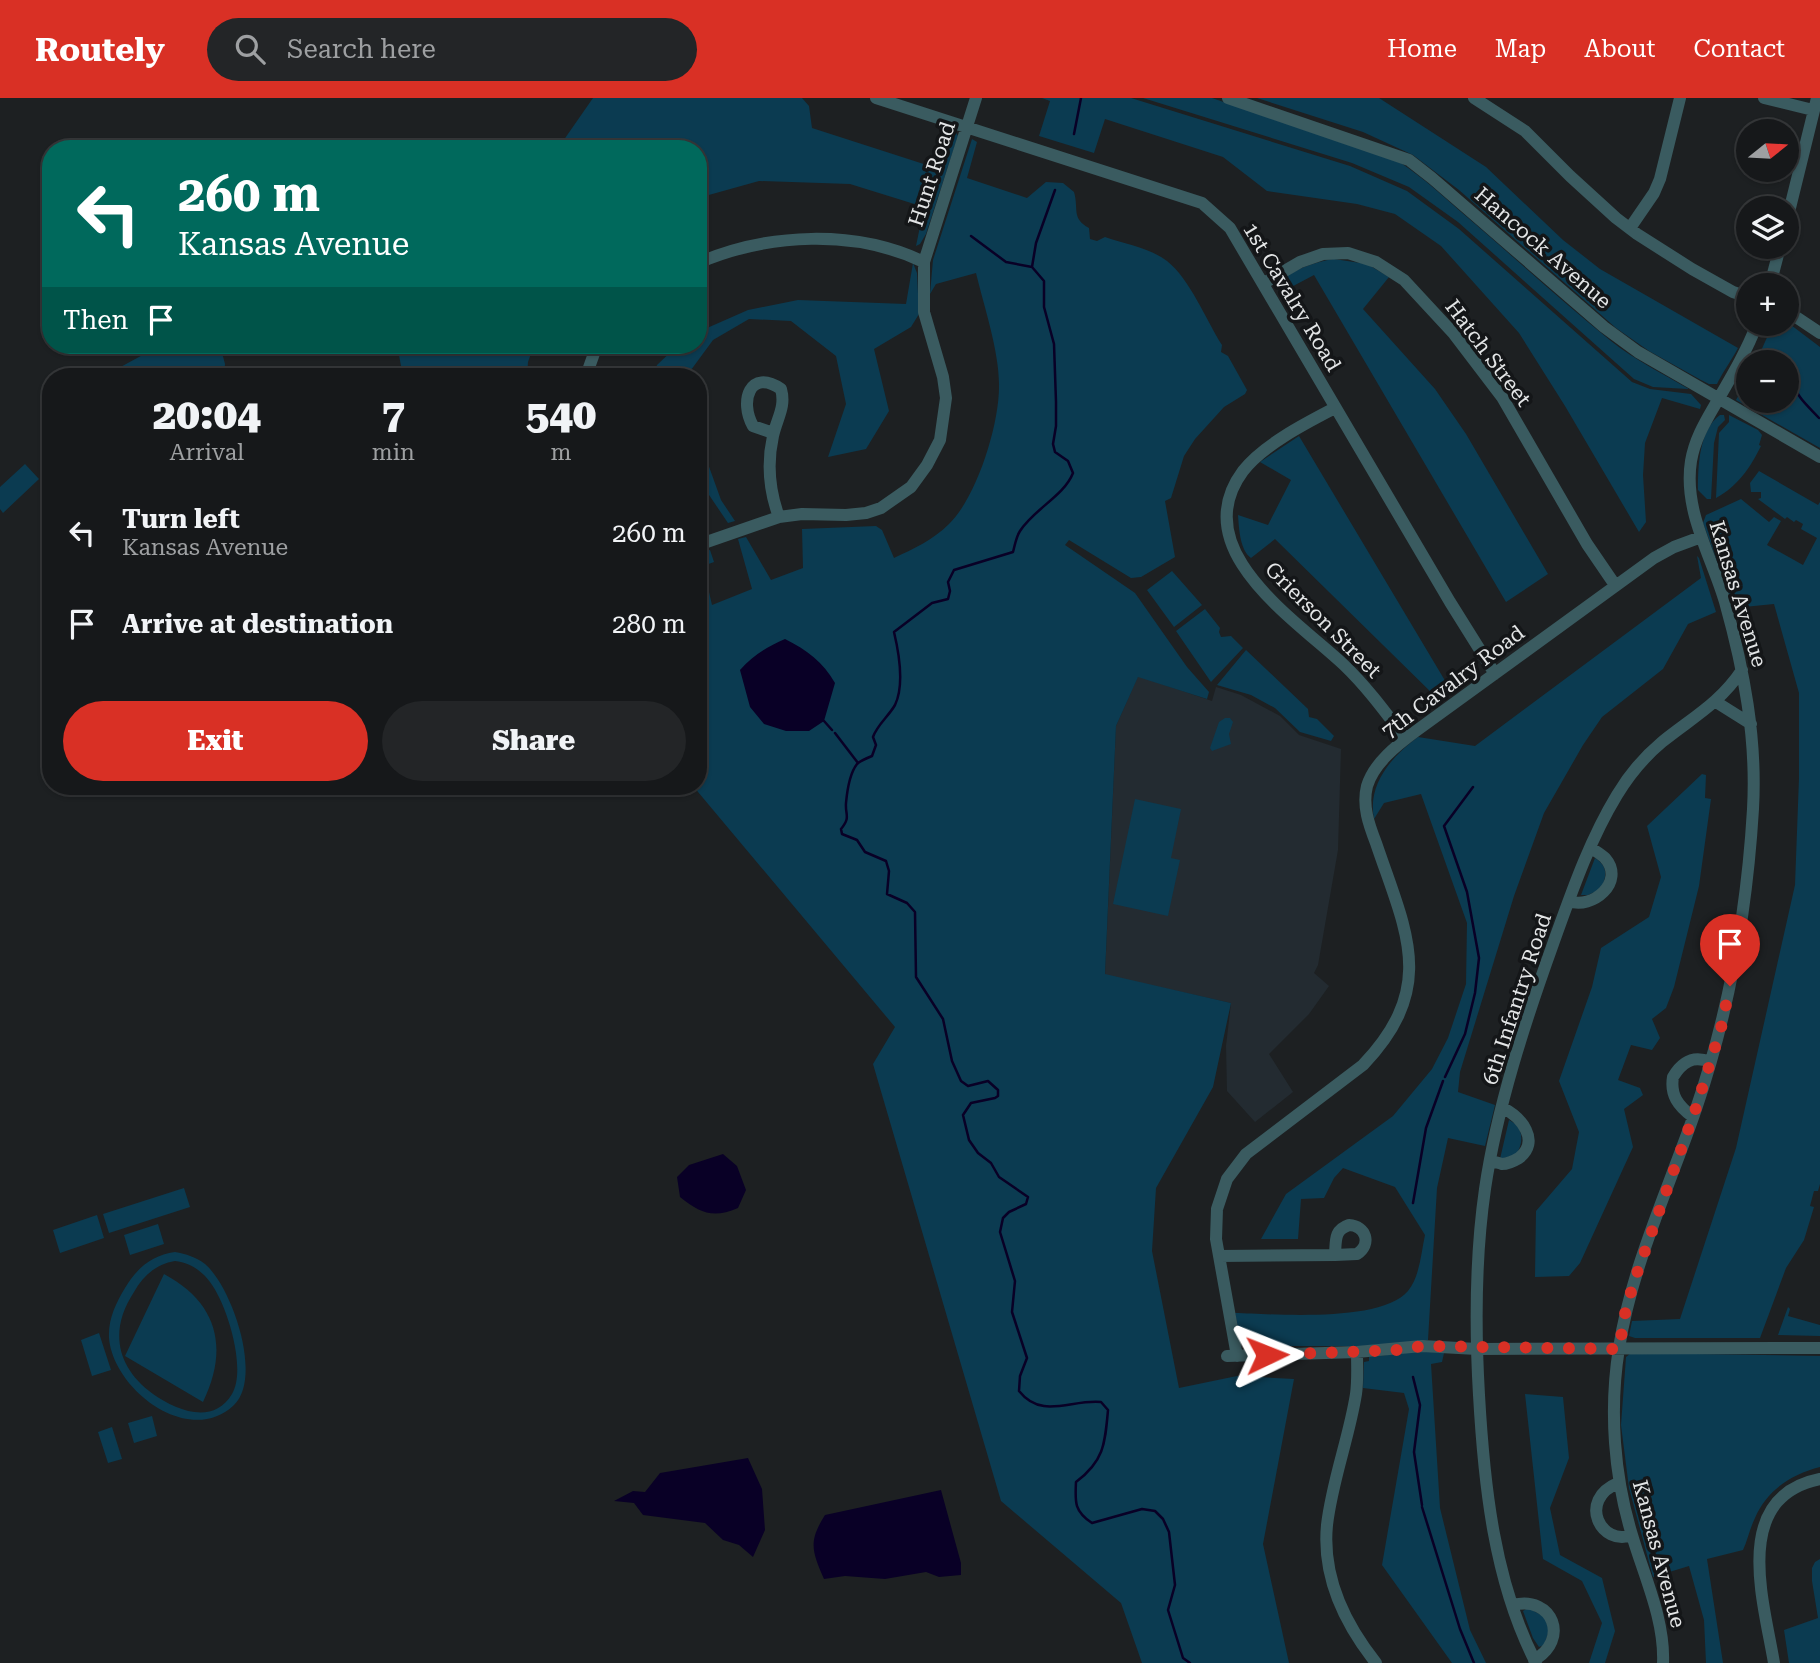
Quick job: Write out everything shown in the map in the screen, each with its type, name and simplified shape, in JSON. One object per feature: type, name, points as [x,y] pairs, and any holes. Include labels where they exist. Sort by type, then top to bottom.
[{"type":"street","name":"1st Cavalry Road","points":[[876,98],[1202,203],[1230,228],[1495,674]]},
{"type":"street","name":"Hunt Road","points":[[707,542],[779,517],[802,514],[846,515],[881,508],[911,487],[927,465],[940,440],[946,398],[943,377],[924,313],[925,262],[976,98]]},
{"type":"street","name":"Hancock Avenue","points":[[1228,98],[1409,160],[1604,327],[1638,352],[1820,457]]},
{"type":"street","points":[[1474,98],[1525,131],[1570,176],[1630,228],[1692,269],[1736,293]]},
{"type":"street","points":[[1630,228],[1654,193],[1660,179],[1680,98]]},
{"type":"street","points":[[1765,98],[1815,104],[1793,196]]},
{"type":"street","points":[[707,260],[761,244],[816,240],[871,243],[925,262]]},
{"type":"street","name":"Hatch Street","points":[[1264,283],[1300,262],[1323,254],[1348,253],[1376,261],[1404,280],[1454,334],[1502,397],[1587,544],[1615,585]]},
{"type":"street","points":[[1799,319],[1820,332]]},
{"type":"street","name":"Kansas Avenue","points":[[1663,1663],[1664,1650],[1650,1590],[1618,1483],[1614,1419],[1619,1349],[1626,1308],[1721,1028],[1739,945],[1750,862],[1755,781],[1751,724],[1742,670],[1723,597],[1690,498],[1690,462],[1701,428],[1753,336]]},
{"type":"street","name":"Grierson Street","points":[[1335,408],[1265,449],[1243,471],[1229,498],[1226,522],[1239,562],[1263,592],[1345,666],[1368,690],[1405,738]]},
{"type":"street","points":[[773,433],[769,466],[771,488],[779,517]]},
{"type":"street","name":"7th Cavalry Road","points":[[1357,1352],[1232,1356],[1216,1239],[1217,1209],[1227,1179],[1246,1154],[1363,1065],[1380,1048],[1401,1011],[1410,968],[1409,948],[1399,906],[1367,818],[1367,785],[1382,760],[1405,738],[1654,558],[1701,537]]},
{"type":"street","name":"6th Infantry Road","points":[[1513,1605],[1523,1602],[1535,1604],[1546,1611],[1552,1621],[1552,1644],[1535,1661],[1513,1605],[1489,1503],[1482,1451],[1476,1287],[1479,1236],[1503,1108],[1534,997],[1569,901],[1616,797],[1661,742],[1716,702],[1742,670]]},
{"type":"street","points":[[1716,702],[1751,724]]},
{"type":"street","name":"6th Infantry Road","points":[[1569,901],[1575,904],[1594,901],[1609,886],[1610,866],[1605,858],[1591,848]]},
{"type":"street","points":[[1693,1117],[1680,1106],[1673,1095],[1672,1077],[1685,1062],[1692,1059],[1710,1062]]},
{"type":"street","name":"6th Infantry Road","points":[[1491,1161],[1502,1164],[1514,1161],[1524,1153],[1528,1143],[1523,1123],[1503,1108]]},
{"type":"street","points":[[1219,1256],[1335,1255]]},
{"type":"street","points":[[1376,1663],[1345,1617],[1327,1558],[1327,1526],[1356,1397],[1357,1352],[1422,1346],[1477,1349],[1820,1348]]},
{"type":"street","points":[[1774,1663],[1758,1563],[1759,1543],[1763,1528],[1781,1498],[1820,1479]]},
{"type":"street","points":[[1618,1483],[1604,1490],[1599,1496],[1596,1506],[1599,1521],[1604,1529],[1616,1537],[1625,1538],[1632,1535]]},
{"type":"shaded area","points":[[593,98],[802,98],[809,106],[812,128],[933,167],[947,126],[954,129],[958,136],[926,234],[916,246],[924,207],[850,184],[759,181],[707,195],[707,140],[564,140]]},
{"type":"shaded area","points":[[1042,98],[1131,98],[1350,166],[1407,191],[1459,229],[1632,382],[1650,389],[1691,394],[1701,405],[1700,409],[1662,398],[1645,443],[1643,475],[1646,522],[1639,532],[1519,333],[1441,246],[1395,214],[1357,204],[1267,191],[1223,157],[1105,119],[1094,153],[1039,136],[1050,101]]},
{"type":"shaded area","points":[[1143,98],[1212,98],[1401,163],[1435,189],[1611,341],[1639,361],[1689,389],[1653,387],[1634,379],[1458,222],[1409,187],[1352,163]]},
{"type":"shaded area","points":[[1257,98],[1379,98],[1486,167],[1563,240],[1600,269],[1738,348],[1717,384],[1701,380],[1649,351],[1616,328],[1459,190],[1413,155],[1363,132]]},
{"type":"shaded area","points":[[972,139],[977,142],[967,178],[1027,198],[1046,182],[1063,183],[1074,192],[1078,217],[1089,228],[1090,239],[1097,241],[1105,237],[1145,250],[1167,261],[1190,289],[1222,345],[1221,352],[1228,356],[1247,390],[1224,407],[1195,439],[1184,456],[1171,498],[1165,501],[1175,557],[1141,577],[1131,578],[1069,540],[1065,545],[1135,593],[1187,667],[1209,692],[1207,699],[1138,677],[1116,726],[1105,974],[1231,1003],[1213,1087],[1156,1188],[1152,1251],[1179,1388],[1237,1376],[1294,1379],[1263,1544],[1289,1663],[1142,1663],[1121,1603],[1001,1501],[873,1064],[895,1027],[701,795],[707,795],[707,583],[712,605],[752,589],[738,539],[746,537],[771,580],[803,568],[802,529],[876,526],[882,530],[894,558],[916,548],[943,530],[959,512],[977,478],[996,419],[999,384],[994,343],[976,273],[936,284],[930,294],[933,260]]},
{"type":"shaded area","points":[[1334,259],[1367,264],[1389,277],[1363,309],[1435,389],[1466,434],[1548,574],[1506,602],[1314,275],[1280,293],[1277,287],[1295,271]]},
{"type":"shaded area","points":[[913,263],[917,273],[919,314],[911,327],[874,349],[889,411],[866,449],[828,457],[846,404],[836,356],[791,321],[749,319],[713,340],[707,348],[707,328],[748,310],[798,300],[906,304]]},
{"type":"shaded area","points":[[1799,331],[1820,347],[1820,448],[1759,413],[1799,413],[1799,350],[1761,350],[1768,336],[1799,336]]},
{"type":"shaded area","points":[[144,354],[222,354],[225,364],[225,368],[119,368]]},
{"type":"shaded area","points":[[399,354],[531,354],[528,368],[401,368]]},
{"type":"shaded area","points":[[669,354],[703,354],[692,368],[656,368]]},
{"type":"shaded area","points":[[1720,415],[1724,415],[1725,420],[1718,427],[1714,443],[1711,499],[1707,499],[1698,490],[1699,460],[1708,430]]},
{"type":"shaded area","points":[[1729,415],[1758,430],[1762,435],[1761,446],[1743,476],[1716,498],[1719,433],[1729,422]]},
{"type":"shaded area","points":[[1299,436],[1450,689],[1438,699],[1275,539],[1251,558],[1244,550],[1238,515],[1268,525],[1291,480],[1260,462]]},
{"type":"shaded area","points":[[707,461],[721,500],[735,521],[728,523],[707,492]]},
{"type":"shaded area","points":[[25,464],[39,479],[3,513],[0,509],[0,487]]},
{"type":"shaded area","points":[[1759,471],[1818,505],[1820,502],[1820,1184],[1818,1191],[1814,1191],[1810,1206],[1814,1207],[1804,1240],[1786,1268],[1760,1338],[1635,1338],[1629,1336],[1632,1321],[1680,1319],[1736,1148],[1795,885],[1799,693],[1774,604],[1734,608],[1703,523],[1706,515],[1741,499],[1769,522],[1774,517],[1781,521],[1767,545],[1803,565],[1817,538],[1801,529],[1803,524],[1787,517],[1785,519],[1758,499],[1761,498],[1761,492],[1751,492],[1750,483]]},
{"type":"shaded area","points":[[707,550],[710,550],[714,562],[707,565]]},
{"type":"shaded area","points":[[1697,556],[1716,612],[1688,624],[1663,669],[1602,717],[1544,813],[1514,896],[1460,1072],[1458,1092],[1495,1105],[1485,1146],[1448,1138],[1437,1188],[1428,1340],[1371,1346],[1244,1346],[1245,1343],[1241,1343],[1235,1313],[1300,1315],[1375,1308],[1394,1301],[1408,1291],[1420,1264],[1425,1235],[1395,1187],[1343,1168],[1334,1178],[1324,1198],[1301,1199],[1298,1239],[1261,1239],[1286,1194],[1393,1116],[1432,1069],[1448,1038],[1466,984],[1467,923],[1421,794],[1384,803],[1374,819],[1374,794],[1384,772],[1399,753],[1418,737],[1475,746],[1701,578]]},
{"type":"shaded area","points":[[1172,571],[1202,605],[1174,627],[1147,590]]},
{"type":"shaded area","points":[[1205,609],[1220,628],[1221,637],[1231,636],[1243,648],[1211,682],[1176,631]]},
{"type":"shaded area","points":[[785,639],[814,657],[835,683],[824,721],[809,731],[786,731],[764,724],[750,707],[740,670],[761,652]]},
{"type":"shaded area","points":[[1246,650],[1308,709],[1309,717],[1317,719],[1334,736],[1331,741],[1300,732],[1275,708],[1251,695],[1217,685]]},
{"type":"shaded area","points":[[1138,676],[1212,701],[1216,687],[1241,695],[1280,716],[1299,735],[1341,749],[1338,850],[1318,965],[1314,973],[1329,986],[1309,1014],[1269,1054],[1293,1092],[1255,1122],[1227,1091],[1226,1046],[1231,1003],[1105,975],[1116,726]]},
{"type":"shaded area","points":[[1230,718],[1233,722],[1229,734],[1231,744],[1212,751],[1210,748],[1219,722]]},
{"type":"shaded area","points":[[1702,774],[1706,775],[1705,798],[1711,799],[1699,886],[1674,987],[1666,1008],[1652,1019],[1660,1038],[1652,1050],[1631,1045],[1618,1080],[1640,1088],[1643,1095],[1624,1109],[1633,1147],[1580,1263],[1569,1276],[1535,1277],[1536,1211],[1572,1169],[1579,1132],[1559,1081],[1592,987],[1601,948],[1649,917],[1661,877],[1647,826]]},
{"type":"shaded area","points":[[1135,799],[1181,809],[1171,858],[1180,860],[1168,916],[1113,904]]},
{"type":"shaded area","points":[[1595,858],[1604,868],[1603,884],[1601,889],[1581,895]]},
{"type":"shaded area","points":[[1509,1120],[1520,1131],[1520,1145],[1516,1155],[1500,1159]]},
{"type":"shaded area","points":[[723,1154],[737,1166],[746,1190],[738,1208],[721,1213],[707,1213],[680,1197],[677,1177],[689,1165]]},
{"type":"shaded area","points":[[184,1188],[190,1207],[109,1233],[103,1214]]},
{"type":"shaded area","points":[[97,1215],[104,1238],[60,1253],[53,1230]]},
{"type":"shaded area","points":[[158,1224],[164,1244],[130,1255],[124,1235]]},
{"type":"shaded area","points":[[167,1254],[183,1254],[205,1264],[225,1292],[241,1333],[246,1374],[242,1392],[234,1405],[216,1417],[196,1420],[176,1416],[156,1407],[138,1393],[124,1376],[114,1357],[109,1331],[119,1299],[140,1269],[152,1259]],"holes":[[[175,1261],[190,1265],[207,1278],[223,1305],[233,1337],[236,1383],[232,1394],[215,1410],[194,1412],[172,1405],[153,1394],[131,1372],[120,1347],[121,1320],[138,1286],[156,1268]]]},
{"type":"shaded area","points":[[164,1274],[197,1299],[214,1329],[215,1363],[203,1402],[125,1356]]},
{"type":"shaded area","points":[[1788,1307],[1788,1316],[1820,1325],[1820,1336],[1778,1335]]},
{"type":"shaded area","points":[[99,1333],[111,1370],[92,1376],[81,1340]]},
{"type":"shaded area","points":[[1423,1351],[1444,1353],[1442,1362],[1431,1364],[1440,1508],[1470,1630],[1486,1663],[1452,1663],[1382,1565],[1409,1409],[1404,1393],[1363,1388],[1364,1362],[1369,1361],[1369,1357]]},
{"type":"shaded area","points":[[1631,1353],[1820,1356],[1820,1467],[1790,1479],[1773,1491],[1760,1508],[1743,1550],[1707,1559],[1723,1663],[1706,1663],[1704,1620],[1689,1566],[1653,1577],[1629,1488],[1621,1425],[1626,1357]]},
{"type":"shaded area","points":[[1525,1394],[1563,1397],[1569,1458],[1550,1508],[1560,1555],[1602,1578],[1615,1631],[1605,1663],[1589,1663],[1602,1623],[1582,1581],[1543,1559]]},
{"type":"shaded area","points":[[152,1416],[157,1436],[134,1443],[128,1423]]},
{"type":"shaded area","points":[[112,1427],[122,1459],[108,1463],[98,1432]]},
{"type":"shaded area","points":[[748,1458],[762,1489],[765,1530],[753,1557],[739,1545],[723,1540],[705,1523],[643,1515],[634,1503],[614,1501],[633,1491],[645,1492],[660,1473]]},
{"type":"shaded area","points":[[941,1490],[961,1563],[961,1575],[939,1577],[926,1572],[885,1579],[845,1576],[824,1579],[815,1554],[814,1540],[825,1515]]},
{"type":"shaded area","points":[[1820,1559],[1820,1663],[1789,1663],[1784,1630],[1818,1618],[1812,1568]]},
{"type":"shaded area","points":[[1528,1608],[1545,1617],[1549,1631],[1544,1645],[1539,1647],[1523,1611]]},
{"type":"waterway","points":[[1074,134],[1081,98]]},
{"type":"waterway","points":[[1055,190],[1036,243],[1032,267],[1044,281],[1044,307],[1054,344],[1056,426],[1053,444],[1055,452],[1068,461],[1073,473],[1063,489],[1026,523],[1020,531],[1013,552],[954,570],[948,582],[948,599],[932,603],[894,632],[900,668],[898,697],[873,737],[876,745],[872,756],[858,763],[852,772],[846,799],[847,819],[841,829],[842,834],[857,840],[865,852],[886,861],[889,871],[887,894],[907,903],[915,912],[916,977],[943,1019],[952,1061],[961,1081],[968,1086],[988,1081],[998,1090],[998,1096],[995,1098],[971,1103],[963,1115],[969,1140],[978,1153],[991,1163],[999,1177],[1028,1197],[1026,1204],[1003,1218],[1000,1232],[1015,1281],[1012,1312],[1027,1358],[1020,1376],[1019,1391],[1037,1405],[1101,1402],[1108,1410],[1106,1433],[1098,1459],[1076,1482],[1077,1506],[1092,1523],[1142,1509],[1155,1511],[1163,1519],[1169,1532],[1175,1585],[1168,1610],[1183,1658],[1190,1663]]},
{"type":"waterway","points":[[971,236],[1006,262],[1032,267]]},
{"type":"waterway","points":[[1799,396],[1819,418]]},
{"type":"waterway","points":[[824,721],[832,730]]},
{"type":"waterway","points":[[835,733],[858,763]]},
{"type":"waterway","points":[[1445,1077],[1465,1034],[1475,993],[1479,958],[1467,892],[1444,826],[1473,787]]},
{"type":"waterway","points":[[1413,1203],[1426,1128],[1443,1081]]},
{"type":"waterway","points":[[1413,1377],[1420,1405],[1414,1452],[1422,1505]]},
{"type":"waterway","points":[[1422,1507],[1460,1629],[1474,1663]]},
{"type":"route","points":[[1267,1355],[1398,1350],[1422,1346],[1477,1349],[1619,1349],[1626,1308],[1696,1108],[1721,1028],[1730,986]]}]
